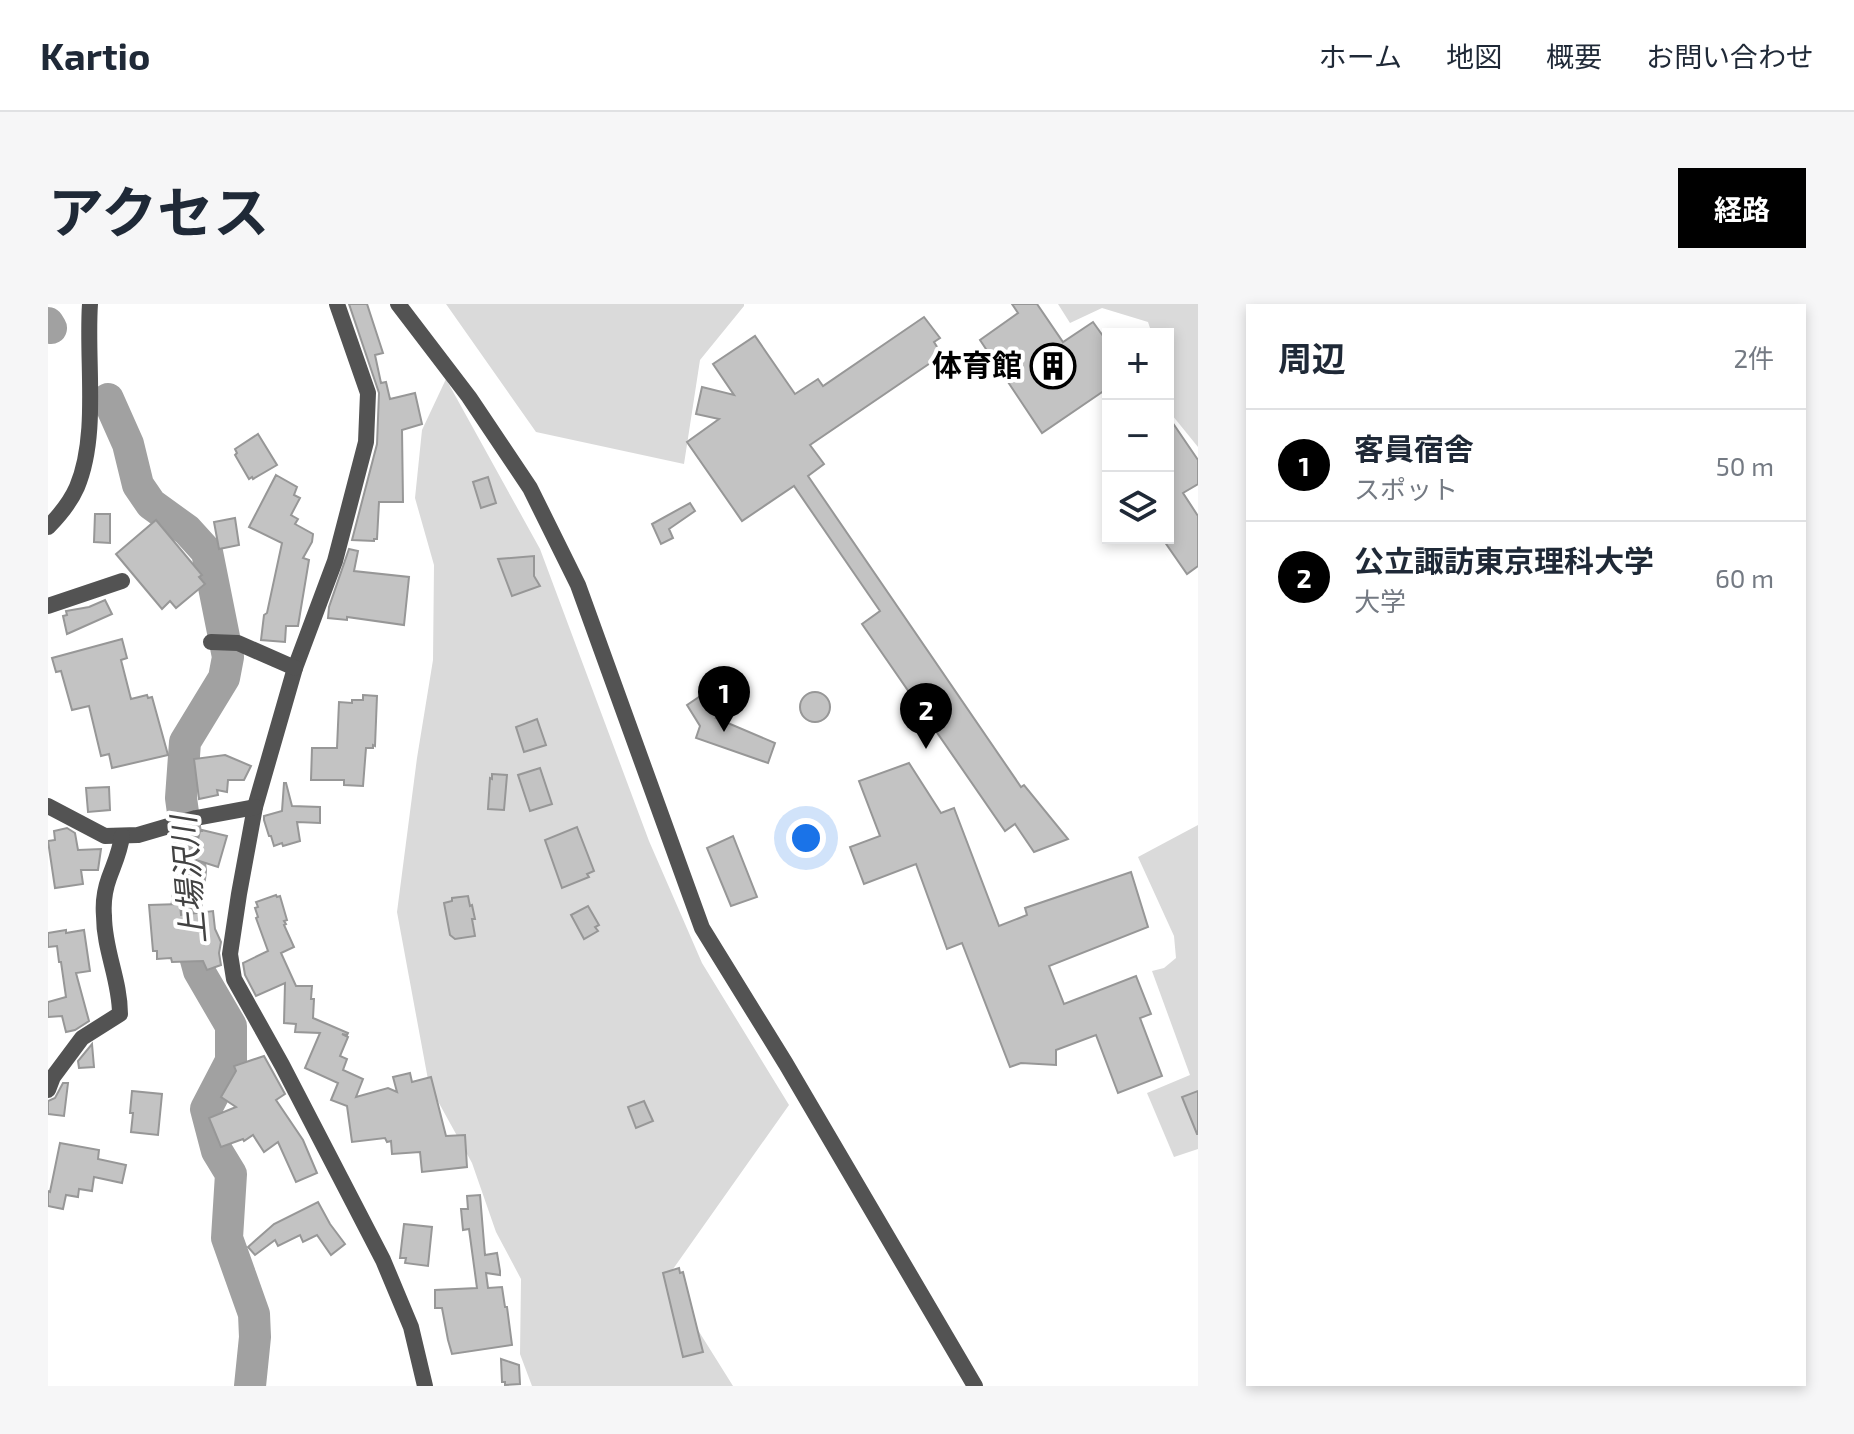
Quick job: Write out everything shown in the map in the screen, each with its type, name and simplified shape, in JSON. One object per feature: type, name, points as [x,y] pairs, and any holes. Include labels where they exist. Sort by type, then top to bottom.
[{"type":"street","points":[[48,527],[63,512],[77,488],[84,464],[90,427],[90,304]]},
{"type":"street","points":[[337,304],[368,393],[366,442],[335,561],[295,668],[255,807],[230,954],[234,979],[383,1260],[411,1327],[425,1386]]},
{"type":"street","points":[[398,304],[469,397],[530,488],[578,585],[702,928],[794,1077],[975,1386]]},
{"type":"street","points":[[48,606],[122,581]]},
{"type":"street","points":[[211,642],[238,643],[295,668]]},
{"type":"street","points":[[48,806],[105,836],[138,835],[196,818],[255,807]]},
{"type":"street","points":[[48,1090],[53,1077],[82,1038],[120,1014],[120,997],[105,938],[103,912],[107,882],[120,852],[122,836]]},
{"type":"shaded area","points":[[446,304],[744,306],[700,360],[684,464],[536,432]]},
{"type":"shaded area","points":[[1058,304],[1198,304],[1198,447],[1174,417],[1174,328],[1150,328],[1148,322],[1102,308],[1070,323]]},
{"type":"shaded area","points":[[446,379],[540,549],[649,841],[702,963],[789,1105],[666,1279],[733,1386],[532,1386],[520,1354],[521,1279],[496,1232],[472,1163],[429,1085],[397,912],[433,660],[434,565],[415,498],[422,430]]},
{"type":"shaded area","points":[[1198,825],[1198,1149],[1174,1157],[1147,1093],[1190,1075],[1152,971],[1164,968],[1176,958],[1174,936],[1138,857]]},
{"type":"building","points":[[349,304],[367,304],[383,353],[375,355],[381,383],[386,382],[390,399],[415,393],[422,424],[402,430],[403,502],[379,502],[377,539],[374,541],[352,540],[377,444],[379,393]]},
{"type":"building","name":"体育館","points":[[1012,304],[1037,304],[1063,342],[1093,322],[1102,335],[1102,392],[1042,433],[980,340],[1018,313]]},
{"type":"building","points":[[924,317],[940,338],[934,342],[942,355],[810,445],[824,464],[808,476],[1021,787],[1024,785],[1068,839],[1034,852],[1015,824],[1005,831],[862,624],[880,611],[794,486],[742,521],[687,442],[719,419],[696,414],[702,387],[734,395],[713,364],[755,336],[795,394],[818,379],[823,386]]},
{"type":"building","points":[[1174,425],[1198,460],[1198,484],[1183,493],[1198,516],[1198,566],[1187,574],[1166,544],[1174,544]]},
{"type":"building","points":[[258,434],[277,465],[249,479],[235,455],[235,449]]},
{"type":"building","points":[[276,475],[297,487],[294,495],[300,498],[291,515],[298,519],[295,524],[313,534],[303,558],[309,560],[298,626],[286,626],[285,642],[261,640],[282,543],[249,527]]},
{"type":"building","points":[[488,477],[496,503],[481,508],[473,482]]},
{"type":"building","points":[[690,503],[695,511],[669,529],[673,538],[661,544],[652,524]]},
{"type":"building","points":[[95,514],[110,514],[110,543],[94,542]]},
{"type":"building","points":[[235,518],[239,545],[219,549],[214,522]]},
{"type":"building","points":[[156,520],[202,575],[199,577],[205,584],[176,608],[170,601],[162,609],[116,554]]},
{"type":"building","points":[[349,549],[358,551],[354,571],[409,577],[404,625],[347,617],[347,620],[328,618]]},
{"type":"building","points":[[534,556],[534,576],[540,586],[512,596],[498,559]]},
{"type":"building","points":[[105,600],[112,614],[67,634],[63,616],[67,615],[66,611]]},
{"type":"building","points":[[122,639],[127,658],[121,660],[131,699],[147,695],[148,698],[152,697],[168,755],[112,768],[109,754],[101,756],[89,706],[72,710],[61,671],[56,672],[52,658]]},
{"type":"building","points":[[708,691],[723,713],[716,718],[775,743],[768,763],[696,738],[700,726],[687,705]]},
{"type":"building","points":[[815,692],[826,696],[830,707],[826,718],[815,722],[804,718],[800,707],[804,696]]},
{"type":"building","points":[[363,695],[377,696],[375,746],[366,748],[363,786],[344,785],[344,780],[311,780],[312,748],[337,748],[339,702],[363,700]]},
{"type":"building","points":[[537,719],[546,745],[524,752],[516,727]]},
{"type":"building","points":[[225,755],[251,766],[244,780],[228,780],[227,792],[217,790],[218,795],[199,799],[194,759]]},
{"type":"building","points":[[909,763],[941,813],[954,808],[999,926],[1027,915],[1025,908],[1131,872],[1148,927],[1049,966],[1064,1004],[1136,976],[1151,1014],[1140,1018],[1162,1076],[1118,1093],[1096,1035],[1056,1050],[1056,1065],[1021,1063],[1010,1067],[962,943],[947,949],[916,864],[864,884],[850,847],[880,836],[859,781]]},
{"type":"building","points":[[540,768],[552,804],[530,811],[518,775]]},
{"type":"building","points":[[492,774],[507,775],[504,810],[488,809]]},
{"type":"building","points":[[284,783],[292,806],[320,807],[320,823],[297,822],[300,841],[274,846],[264,816],[282,811]]},
{"type":"building","points":[[109,787],[110,810],[88,812],[86,788]]},
{"type":"building","points":[[577,827],[594,871],[587,874],[589,877],[562,888],[545,840]]},
{"type":"building","points":[[67,828],[75,833],[78,850],[101,849],[98,870],[81,870],[83,884],[55,888],[48,841],[55,840],[54,831]]},
{"type":"building","points":[[202,830],[227,836],[218,867],[193,859]]},
{"type":"building","points":[[733,836],[757,897],[731,906],[707,848]]},
{"type":"building","points":[[280,896],[287,920],[284,925],[294,947],[281,953],[296,986],[312,986],[313,1018],[348,1033],[342,1034],[348,1037],[340,1056],[347,1059],[343,1070],[363,1079],[356,1097],[388,1088],[397,1092],[393,1077],[410,1073],[412,1082],[431,1077],[446,1136],[465,1135],[467,1167],[422,1172],[420,1152],[392,1154],[391,1141],[387,1142],[385,1138],[352,1142],[347,1106],[331,1100],[338,1083],[305,1068],[320,1033],[295,1032],[296,1024],[284,1023],[285,983],[256,996],[245,975],[243,963],[268,951],[256,918],[256,902]]},
{"type":"building","points":[[468,896],[475,919],[472,919],[475,936],[455,939],[450,935],[444,903],[452,901],[452,898]]},
{"type":"building","points":[[180,904],[181,915],[213,911],[215,929],[221,942],[221,965],[207,970],[203,961],[157,959],[157,951],[153,951],[149,905]]},
{"type":"building","points":[[588,906],[599,925],[595,927],[598,931],[584,939],[571,915]]},
{"type":"building","points":[[66,930],[66,933],[84,930],[90,971],[76,973],[89,1021],[66,1032],[62,1016],[48,1017],[48,1002],[66,997],[57,946],[48,947],[48,933]]},
{"type":"building","points":[[92,1044],[94,1067],[79,1068],[78,1061]]},
{"type":"building","points":[[264,1056],[285,1094],[276,1100],[303,1140],[317,1173],[296,1182],[278,1142],[264,1152],[253,1135],[244,1141],[221,1147],[209,1118],[236,1107],[221,1097],[236,1071],[234,1066]]},
{"type":"building","points":[[63,1083],[68,1083],[64,1116],[48,1114],[48,1101],[55,1098]]},
{"type":"building","points":[[132,1091],[162,1094],[158,1135],[131,1132]]},
{"type":"building","points":[[1198,1091],[1198,1134],[1197,1134],[1182,1097]]},
{"type":"building","points":[[644,1101],[653,1121],[636,1128],[628,1107]]},
{"type":"building","points":[[60,1143],[99,1150],[98,1159],[126,1165],[122,1183],[94,1177],[92,1191],[79,1189],[78,1197],[66,1195],[63,1209],[48,1206],[48,1191]]},
{"type":"building","points":[[480,1195],[485,1255],[497,1253],[500,1271],[500,1275],[486,1273],[488,1288],[502,1287],[512,1345],[452,1354],[442,1308],[435,1308],[435,1290],[477,1288],[469,1229],[463,1230],[461,1209],[468,1209],[467,1196]]},
{"type":"building","points":[[318,1202],[345,1244],[331,1255],[317,1235],[303,1242],[300,1235],[278,1246],[275,1240],[255,1255],[248,1247],[274,1224]]},
{"type":"building","points":[[404,1224],[432,1227],[428,1266],[405,1263],[406,1258],[400,1258]]},
{"type":"building","points":[[679,1268],[680,1273],[683,1272],[703,1352],[683,1357],[663,1273]]},
{"type":"building","points":[[501,1359],[519,1365],[520,1384],[505,1385],[502,1382]]},
{"type":"waterway","name":"上場沢川","points":[[48,323],[51,328]]},
{"type":"waterway","name":"上場沢川","points":[[108,399],[128,444],[138,485],[151,504],[187,530],[207,552],[228,657],[224,678],[185,742],[181,798],[191,871],[186,909],[193,949],[199,971],[231,1026],[231,1061],[206,1109],[217,1151],[231,1174],[227,1238],[254,1314],[250,1386]]},
{"type":"place","name":"体育館","points":[[1053,366]]},
{"type":"place","name":"客員宿舎","points":[[724,732]]},
{"type":"place","name":"公立諏訪東京理科大学","points":[[926,749]]}]
